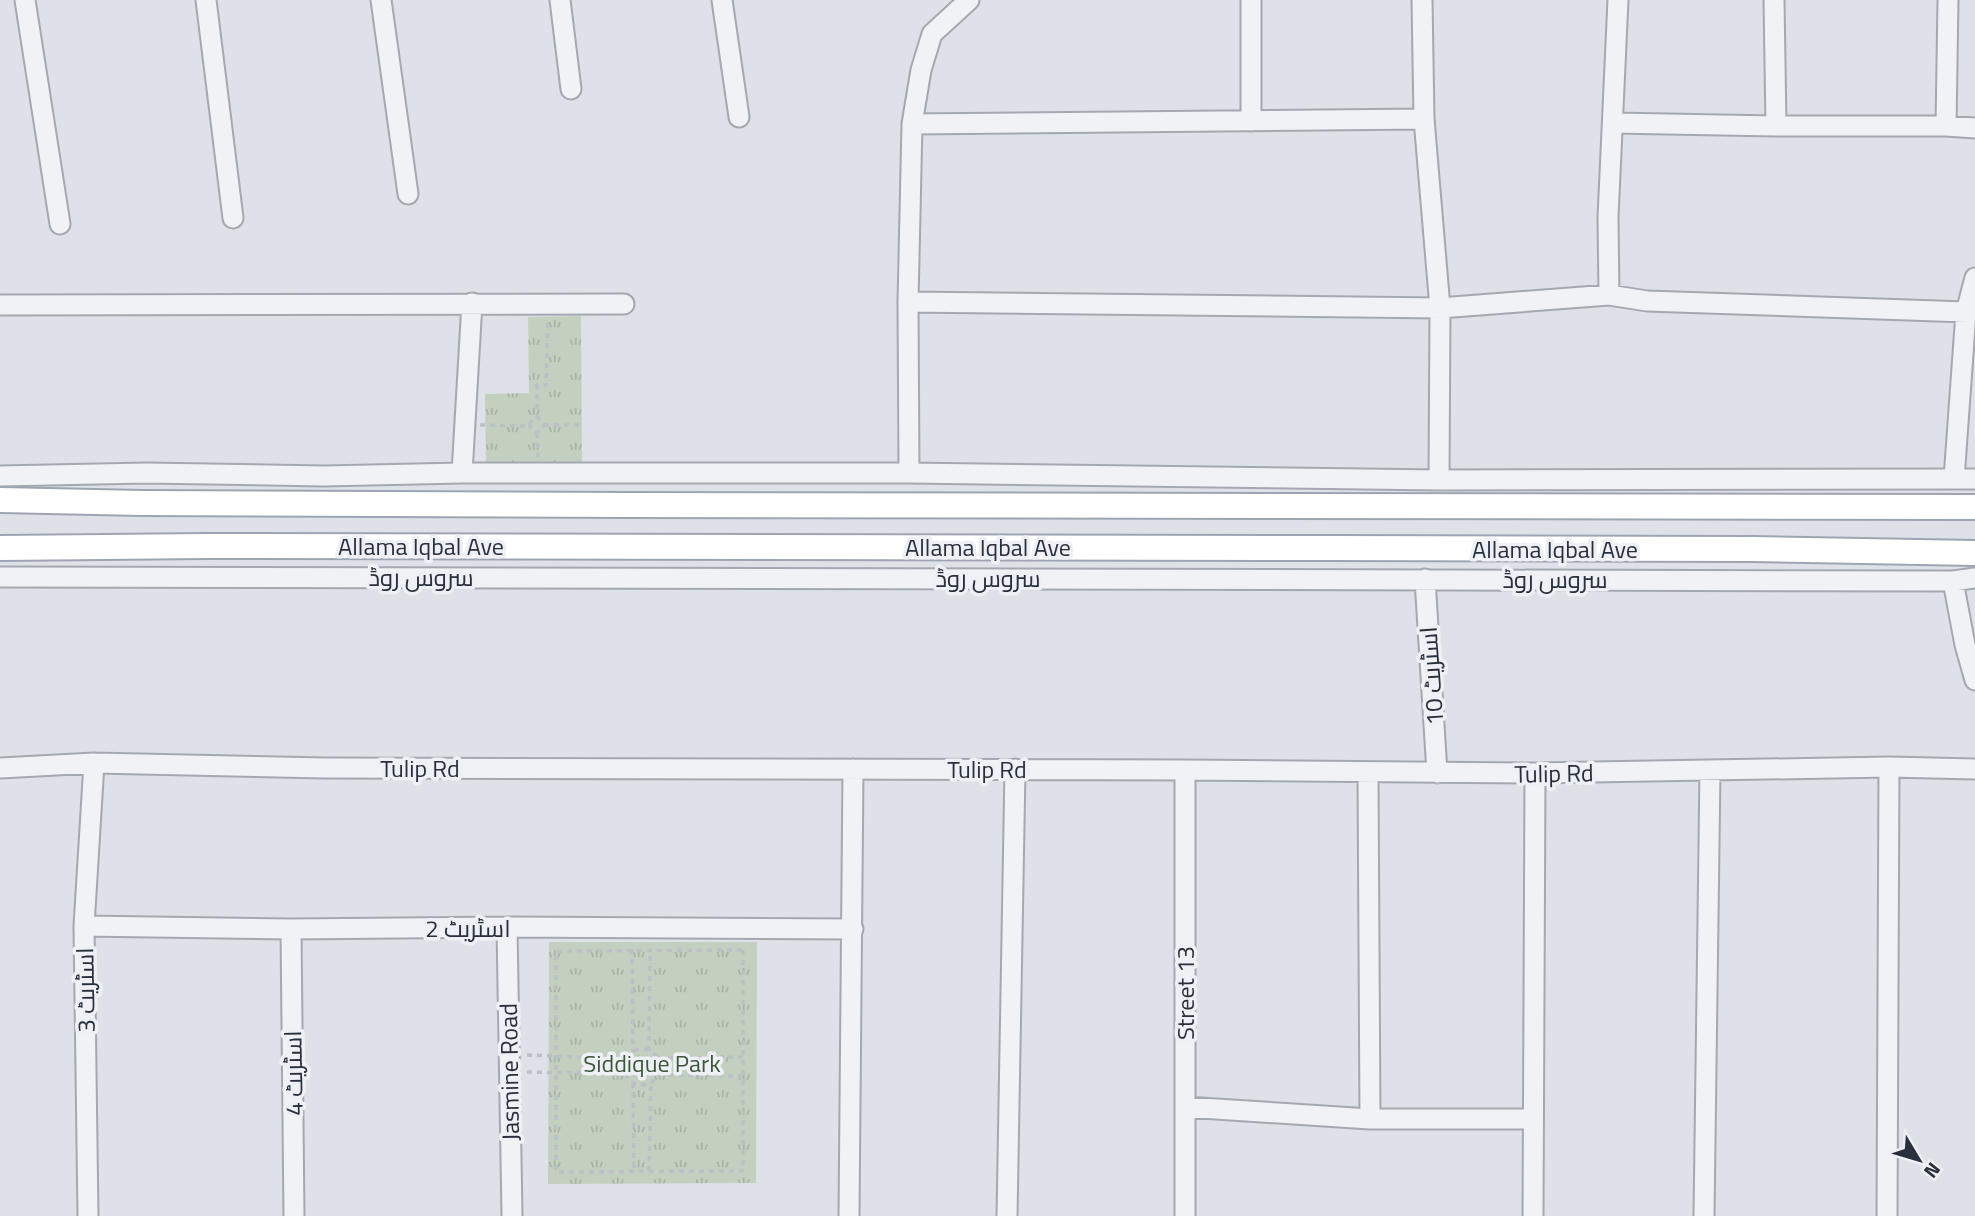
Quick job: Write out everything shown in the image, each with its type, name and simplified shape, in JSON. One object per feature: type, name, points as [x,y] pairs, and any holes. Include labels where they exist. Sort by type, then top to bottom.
[{"type":"main road","name":"Allama Iqbal Ave","points":[[0,500],[639,505],[1975,507]]},
{"type":"main road","name":"Allama Iqbal Ave","points":[[0,548],[207,546],[1752,549],[1975,553]]},
{"type":"street","points":[[25,0],[60,224]]},
{"type":"street","points":[[206,0],[233,218]]},
{"type":"street","points":[[381,0],[408,194]]},
{"type":"street","points":[[560,0],[571,89]]},
{"type":"street","points":[[722,0],[739,117]]},
{"type":"street","points":[[909,473],[908,302],[912,124],[921,70],[932,34],[969,0]]},
{"type":"street","points":[[1251,0],[1251,121]]},
{"type":"street","points":[[1422,0],[1423,119],[1440,308],[1439,480]]},
{"type":"street","points":[[1609,296],[1608,217],[1618,0]]},
{"type":"street","points":[[1774,0],[1776,126]]},
{"type":"street","points":[[1946,126],[1948,0]]},
{"type":"street","points":[[912,124],[1423,119]]},
{"type":"street","points":[[1613,123],[1975,128]]},
{"type":"street","points":[[1954,479],[1966,312],[1975,278]]},
{"type":"street","points":[[908,302],[1440,308],[1609,296],[1647,301],[1966,312]]},
{"type":"street","points":[[462,473],[472,303]]},
{"type":"street","points":[[0,305],[624,304]]},
{"type":"street","points":[[0,476],[146,473],[324,476],[462,473],[909,473],[1439,480],[1975,479]]},
{"type":"street","name":"سروس روڈ","points":[[0,577],[1953,581],[1975,578]]},
{"type":"street","name":"اسٹریٹ 10","points":[[1426,579],[1437,773]]},
{"type":"street","points":[[1953,581],[1965,645],[1975,680]]},
{"type":"street","name":"Tulip Rd","points":[[0,768],[94,763],[325,768],[1185,769],[1535,774],[1975,769]]},
{"type":"street","name":"اسٹریٹ 3","points":[[88,1216],[84,926],[94,763]]},
{"type":"street","points":[[1887,1216],[1889,768]]},
{"type":"street","points":[[849,1216],[853,769]]},
{"type":"street","points":[[1007,1216],[1015,769]]},
{"type":"street","name":"Street 13","points":[[1185,769],[1185,1216]]},
{"type":"street","points":[[1704,1216],[1710,770]]},
{"type":"street","points":[[1368,773],[1370,1119]]},
{"type":"street","points":[[1532,1216],[1535,774]]},
{"type":"street","name":"اسٹریٹ 2","points":[[84,926],[291,929],[853,929]]},
{"type":"street","name":"Jasmine Road","points":[[507,928],[512,1216]]},
{"type":"street","name":"اسٹریٹ 4","points":[[291,929],[294,1216]]},
{"type":"street","points":[[1185,1107],[1370,1119],[1533,1119]]},
{"type":"path","points":[[537,419],[537,385],[547,385],[548,303]]},
{"type":"path","points":[[537,419],[542,420],[544,425]]},
{"type":"path","points":[[531,426],[533,420],[537,419]]},
{"type":"path","points":[[465,425],[531,426]]},
{"type":"path","points":[[544,425],[581,425]]},
{"type":"path","points":[[537,432],[541,431],[544,425]]},
{"type":"path","points":[[531,426],[537,432]]},
{"type":"path","points":[[537,432],[538,473]]},
{"type":"path","points":[[641,929],[650,950],[649,1051]]},
{"type":"path","points":[[633,1052],[632,951],[641,929]]},
{"type":"path","points":[[743,950],[743,1171],[556,1172],[556,951],[632,951],[743,950]]},
{"type":"path","points":[[658,1058],[660,1070],[651,1082],[642,1085],[633,1082],[626,1074],[627,1059],[638,1050],[649,1051],[658,1058],[742,1057]]},
{"type":"path","points":[[509,1063],[556,1057],[627,1059]]},
{"type":"path","points":[[509,1063],[555,1073],[626,1074]]},
{"type":"path","points":[[658,1075],[743,1076]]},
{"type":"path","points":[[633,1082],[634,1172]]},
{"type":"path","points":[[649,1171],[651,1082]]},
{"type":"green space","points":[[581,316],[582,462],[486,463],[485,394],[529,393],[528,317]]},
{"type":"green space","name":"Siddique Park","points":[[549,942],[757,942],[756,1183],[548,1184]]}]
